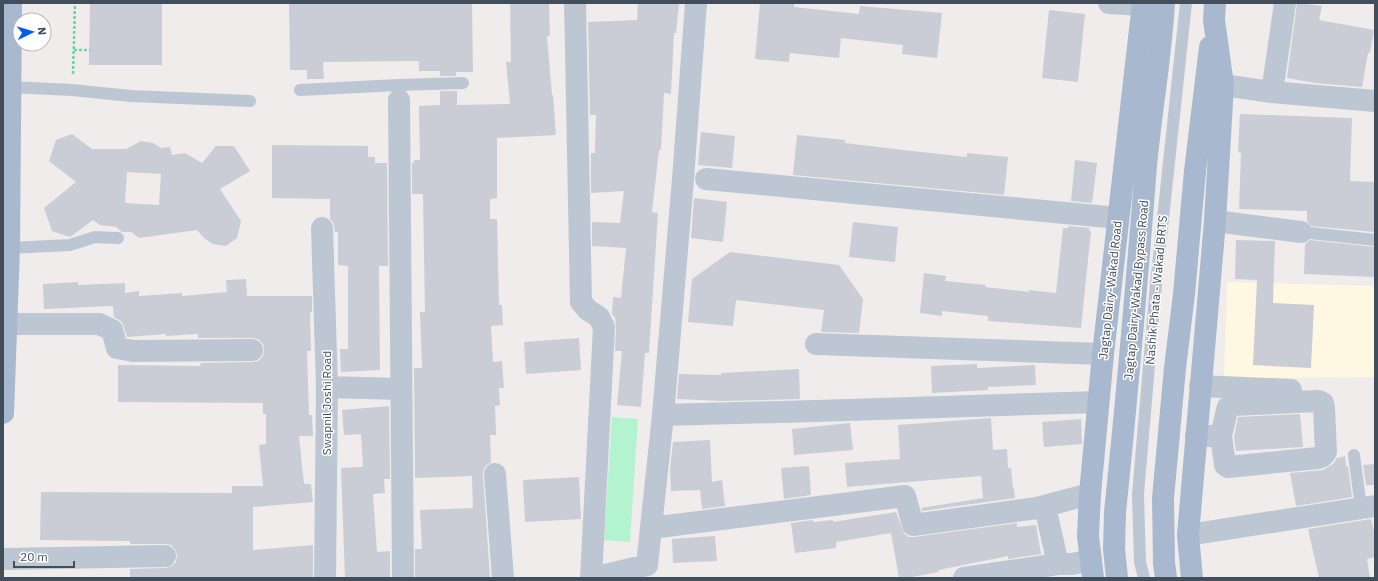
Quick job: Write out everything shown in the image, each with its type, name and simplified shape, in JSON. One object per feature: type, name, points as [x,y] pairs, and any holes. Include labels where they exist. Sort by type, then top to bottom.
[{"type":"main road","points":[[3,413],[9,248],[11,3]]},
{"type":"main road","name":"Jagtap Dairy-Wakad Bypass Road","points":[[1117,578],[1114,549],[1115,512],[1139,270],[1146,164],[1164,3]]},
{"type":"main road","name":"Jagtap Dairy-Wakad Road","points":[[1092,569],[1088,536],[1098,402],[1142,4]]},
{"type":"main road","points":[[1192,578],[1188,535],[1215,221],[1223,85],[1214,12]]},
{"type":"main road","points":[[1166,578],[1164,563],[1163,498],[1195,172],[1214,12]]},
{"type":"street","points":[[575,3],[580,302],[588,310],[599,317],[604,327],[592,578],[647,565],[663,415],[696,3]]},
{"type":"street","points":[[1109,3],[1142,4]]},
{"type":"street","points":[[1272,92],[1284,3]]},
{"type":"street","points":[[1223,85],[1272,92],[1375,102]]},
{"type":"street","points":[[399,92],[402,578]]},
{"type":"street","points":[[706,179],[1118,218]]},
{"type":"street","points":[[1215,221],[1301,232]]},
{"type":"street","name":"Swapnil Joshi Road","points":[[322,228],[327,387],[325,578]]},
{"type":"street","points":[[6,324],[99,324],[112,330],[117,348],[133,351],[252,350]]},
{"type":"street","points":[[816,344],[1103,354]]},
{"type":"street","points":[[1200,386],[1326,391]]},
{"type":"street","points":[[327,387],[401,390]]},
{"type":"street","points":[[1318,401],[1323,403],[1326,452],[1323,456],[1318,458],[1228,467],[1225,465],[1221,436],[1228,407],[1232,405],[1318,401]]},
{"type":"street","points":[[663,415],[1098,402]]},
{"type":"street","points":[[1196,436],[1221,436]]},
{"type":"street","points":[[495,474],[504,578]]},
{"type":"street","points":[[651,528],[906,496],[913,525],[1044,507],[1090,494]]},
{"type":"street","points":[[1044,507],[1058,564]]},
{"type":"street","points":[[1188,535],[1368,507]]},
{"type":"street","points":[[3,559],[165,556]]},
{"type":"street","points":[[964,578],[1058,564],[1072,564],[1092,569]]},
{"type":"lane","name":"Nashik Phata - Wakad BRTS","points":[[1144,578],[1140,562],[1138,494],[1156,284],[1186,3]]},
{"type":"lane","points":[[300,90],[399,92],[463,84]]},
{"type":"lane","points":[[11,87],[72,90],[131,96],[250,101]]},
{"type":"lane","points":[[1301,232],[1375,240]]},
{"type":"lane","points":[[9,248],[70,245],[95,237],[118,238]]},
{"type":"lane","points":[[1354,455],[1368,507]]},
{"type":"path","points":[[72,90],[75,3]]},
{"type":"path","points":[[74,50],[90,50]]},
{"type":"shaded area","points":[[1227,282],[1375,286],[1375,377],[1224,378]]},
{"type":"green space","points":[[612,417],[638,419],[630,542],[604,540]]},
{"type":"building","points":[[90,3],[162,3],[162,65],[89,65]]},
{"type":"building","points":[[289,3],[472,3],[473,72],[456,72],[456,76],[440,76],[440,71],[419,71],[419,61],[323,62],[324,79],[307,79],[307,70],[290,70]]},
{"type":"building","points":[[510,3],[549,3],[550,36],[547,36],[556,135],[497,138],[497,198],[490,199],[490,219],[497,219],[499,305],[502,305],[503,325],[491,326],[493,362],[502,361],[504,388],[499,388],[500,405],[495,406],[496,435],[490,435],[491,463],[484,468],[483,475],[490,578],[415,578],[415,549],[422,549],[420,510],[473,508],[472,476],[415,478],[414,368],[422,368],[420,312],[425,312],[423,194],[412,194],[412,163],[414,163],[414,160],[420,160],[419,106],[440,105],[440,91],[457,91],[457,105],[510,104],[506,62],[511,62]]},
{"type":"building","points":[[638,3],[679,3],[676,33],[674,33],[671,94],[664,93],[661,150],[659,150],[652,212],[658,213],[649,353],[645,353],[641,407],[617,405],[622,351],[615,351],[616,328],[615,317],[612,315],[613,297],[621,298],[626,248],[592,246],[592,222],[620,223],[624,191],[591,193],[591,153],[595,153],[596,115],[590,115],[588,22],[637,20]]},
{"type":"building","points":[[760,3],[795,3],[794,7],[859,14],[860,6],[942,13],[937,58],[902,54],[903,45],[841,38],[839,58],[790,53],[789,62],[755,59]]},
{"type":"building","points":[[1297,3],[1322,6],[1319,20],[1374,30],[1362,87],[1315,83],[1287,78]]},
{"type":"building","points":[[1049,10],[1085,14],[1078,82],[1042,78]]},
{"type":"building","points":[[1240,114],[1352,118],[1350,181],[1375,182],[1375,232],[1311,226],[1307,221],[1307,211],[1239,209],[1241,153],[1238,152]]},
{"type":"building","points":[[701,132],[735,136],[732,168],[698,165]]},
{"type":"building","points":[[72,134],[92,149],[126,149],[141,141],[153,143],[161,148],[170,147],[172,155],[185,153],[202,163],[216,146],[234,146],[250,171],[220,189],[241,221],[237,238],[226,246],[213,244],[204,238],[197,230],[139,238],[131,232],[122,232],[116,227],[100,225],[93,220],[70,237],[52,231],[44,208],[76,182],[49,161],[56,140]],"holes":[[[127,172],[161,174],[159,205],[125,203]]]},
{"type":"building","points":[[797,135],[845,140],[845,143],[967,157],[967,153],[1008,157],[1004,195],[793,175]]},
{"type":"building","points":[[272,145],[368,146],[368,157],[375,157],[375,163],[387,163],[388,266],[379,266],[380,370],[341,372],[340,349],[348,349],[348,266],[338,265],[338,232],[335,232],[333,222],[330,219],[330,199],[272,198]]},
{"type":"building","points":[[1075,160],[1097,163],[1092,203],[1071,201]]},
{"type":"building","points":[[694,198],[727,202],[723,242],[691,238]]},
{"type":"building","points":[[853,222],[898,227],[895,262],[849,257]]},
{"type":"building","points":[[1068,226],[1090,228],[1089,231],[1091,231],[1081,328],[988,321],[988,316],[942,311],[942,316],[920,313],[924,273],[946,276],[945,281],[986,285],[985,287],[1029,292],[1029,290],[1056,293],[1063,228],[1068,228]]},
{"type":"building","points":[[1236,240],[1275,241],[1273,303],[1314,305],[1311,368],[1253,365],[1257,280],[1235,279]]},
{"type":"building","points":[[1310,240],[1375,247],[1375,277],[1304,274],[1305,244]]},
{"type":"building","points":[[730,252],[839,265],[863,299],[859,333],[821,332],[824,310],[736,300],[733,326],[688,322],[692,279]]},
{"type":"building","points":[[246,279],[247,296],[312,296],[312,312],[310,312],[311,351],[307,351],[309,415],[312,415],[313,436],[299,436],[304,484],[311,484],[313,502],[253,507],[253,550],[313,545],[313,578],[130,578],[130,569],[165,568],[172,566],[176,562],[177,556],[175,549],[171,545],[130,544],[130,541],[40,540],[41,492],[232,493],[232,486],[263,486],[259,445],[266,444],[266,414],[263,414],[263,403],[118,402],[118,365],[201,366],[200,363],[258,361],[263,356],[264,350],[263,344],[258,339],[198,338],[198,334],[166,336],[166,334],[127,337],[122,322],[114,317],[113,306],[44,309],[43,284],[78,282],[78,285],[125,283],[125,293],[139,291],[139,296],[182,293],[182,296],[227,292],[226,280]]},
{"type":"building","points":[[579,338],[581,370],[526,374],[524,342]]},
{"type":"building","points":[[977,364],[977,368],[1035,365],[1036,385],[988,387],[988,390],[932,393],[931,366]]},
{"type":"building","points":[[799,369],[800,399],[722,401],[677,399],[679,374],[721,375],[721,373]]},
{"type":"building","points":[[389,406],[390,479],[384,479],[385,493],[373,494],[377,552],[390,551],[390,578],[345,578],[341,468],[363,467],[361,434],[344,435],[342,410]]},
{"type":"building","points":[[1300,414],[1303,447],[1236,451],[1234,437],[1238,417]]},
{"type":"building","points":[[991,418],[993,450],[1007,449],[1008,468],[1011,468],[1015,498],[922,511],[921,508],[983,498],[981,476],[847,487],[845,463],[900,459],[898,425]]},
{"type":"building","points":[[1081,419],[1082,444],[1044,447],[1042,422]]},
{"type":"building","points":[[850,423],[853,450],[794,455],[792,429]]},
{"type":"building","points":[[710,440],[712,482],[722,480],[725,506],[702,509],[700,490],[671,491],[670,470],[673,442]]},
{"type":"building","points":[[1345,456],[1346,466],[1348,466],[1352,497],[1296,506],[1290,473],[1323,470],[1333,464],[1337,458]]},
{"type":"building","points":[[1375,464],[1375,485],[1366,485],[1363,465]]},
{"type":"building","points":[[809,466],[811,495],[784,499],[781,468]]},
{"type":"building","points":[[579,477],[581,519],[525,522],[523,480]]},
{"type":"building","points":[[896,512],[904,533],[908,537],[1017,523],[1017,527],[1036,525],[1041,554],[1008,559],[1008,556],[938,570],[939,572],[899,578],[891,533],[836,542],[836,548],[795,553],[791,523],[813,520],[813,522],[833,520],[833,522]]},
{"type":"building","points":[[1371,519],[1375,536],[1375,557],[1367,559],[1370,578],[1319,578],[1308,529]]},
{"type":"building","points":[[715,536],[717,561],[673,563],[672,539]]}]
